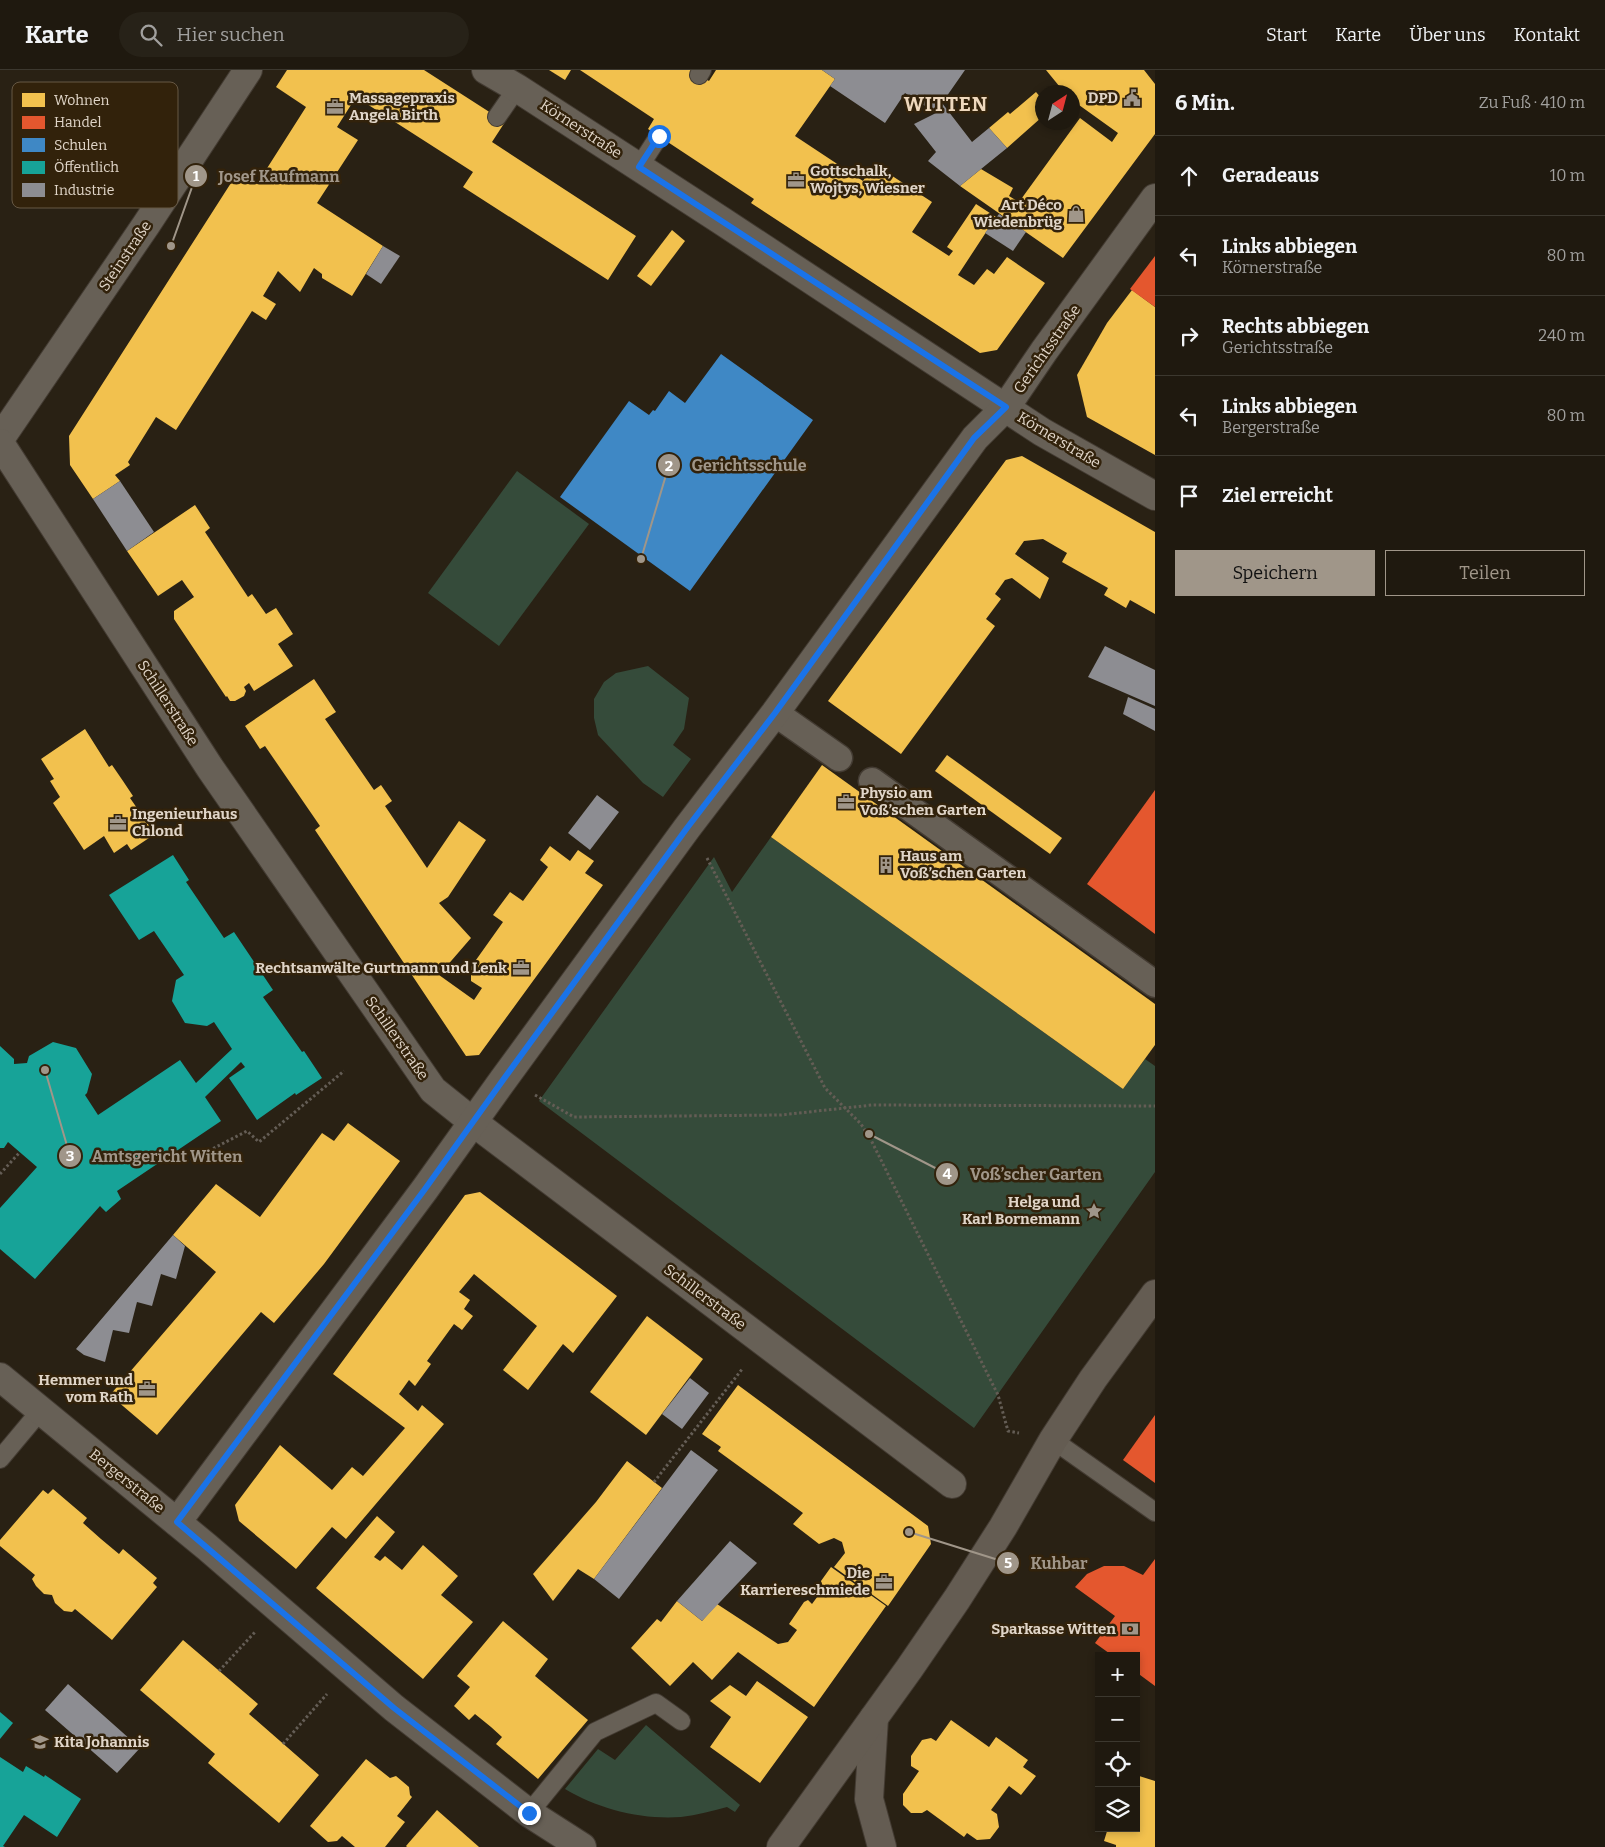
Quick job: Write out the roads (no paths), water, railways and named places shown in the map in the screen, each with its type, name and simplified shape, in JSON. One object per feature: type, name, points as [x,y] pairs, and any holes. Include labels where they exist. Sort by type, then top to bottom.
[{"type":"main road","points":[[781,1847],[957,1599],[1003,1527],[1053,1440],[1155,1294]]},
{"type":"main road","points":[[874,1718],[869,1799],[882,1847]]},
{"type":"street","name":"Steinstraße","points":[[178,176],[248,70]]},
{"type":"street","name":"Körnerstraße","points":[[486,70],[639,167],[1042,432],[1155,496]]},
{"type":"street","name":"Gerichtsstraße","points":[[177,1522],[275,1393],[687,828],[775,713],[974,438],[1006,407],[1044,350],[1155,198]]},
{"type":"street","name":"Steinstraße","points":[[0,440],[157,208]]},
{"type":"street","name":"Schillerstraße","points":[[0,444],[210,768],[433,1090],[952,1484]]},
{"type":"street","points":[[775,713],[839,758]]},
{"type":"street","points":[[872,781],[1155,984]]},
{"type":"street","name":"Bergerstraße","points":[[0,1378],[177,1522],[394,1708],[529,1813],[582,1847]]},
{"type":"lane","points":[[496,117],[517,88]]},
{"type":"lane","points":[[639,167],[659,136]]},
{"type":"lane","points":[[0,1459],[41,1410]]},
{"type":"lane","points":[[1053,1440],[1155,1512]]},
{"type":"lane","points":[[529,1813],[595,1732],[656,1703],[680,1721]]},
{"type":"place","name":"DPD","points":[[1132,98]]},
{"type":"place","name":"Massagepraxis Angela Birth","points":[[335,107]]},
{"type":"place","name":"Gottschalk, Wojtys, Wiesner","points":[[796,180]]},
{"type":"place","name":"Art Déco Wiedenbrüg","points":[[1076,214]]},
{"type":"place","name":"Josef Kaufmann","points":[[171,246]]},
{"type":"place","name":"Gerichtsschule","points":[[641,559]]},
{"type":"place","name":"Physio am Voß’schen Garten","points":[[846,802]]},
{"type":"place","name":"Ingenieurhaus Chlond","points":[[118,823]]},
{"type":"place","name":"Haus am Voß’schen Garten","points":[[886,865]]},
{"type":"place","name":"Rechtsanwälte Gurtmann und Lenk","points":[[521,968]]},
{"type":"place","name":"Amtsgericht Witten","points":[[45,1070]]},
{"type":"place","name":"Voß’scher Garten","points":[[869,1134]]},
{"type":"place","name":"Helga und Karl Bornemann","points":[[1094,1211]]},
{"type":"place","name":"Hemmer und vom Rath","points":[[147,1389]]},
{"type":"place","name":"Kuhbar","points":[[909,1532]]},
{"type":"place","name":"Die Karriereschmiede","points":[[884,1582]]},
{"type":"place","name":"Sparkasse Witten","points":[[1130,1629]]},
{"type":"place","name":"Kita Johannis","points":[[40,1742]]},
{"type":"district","name":"WITTEN","points":[[946,104]]}]
